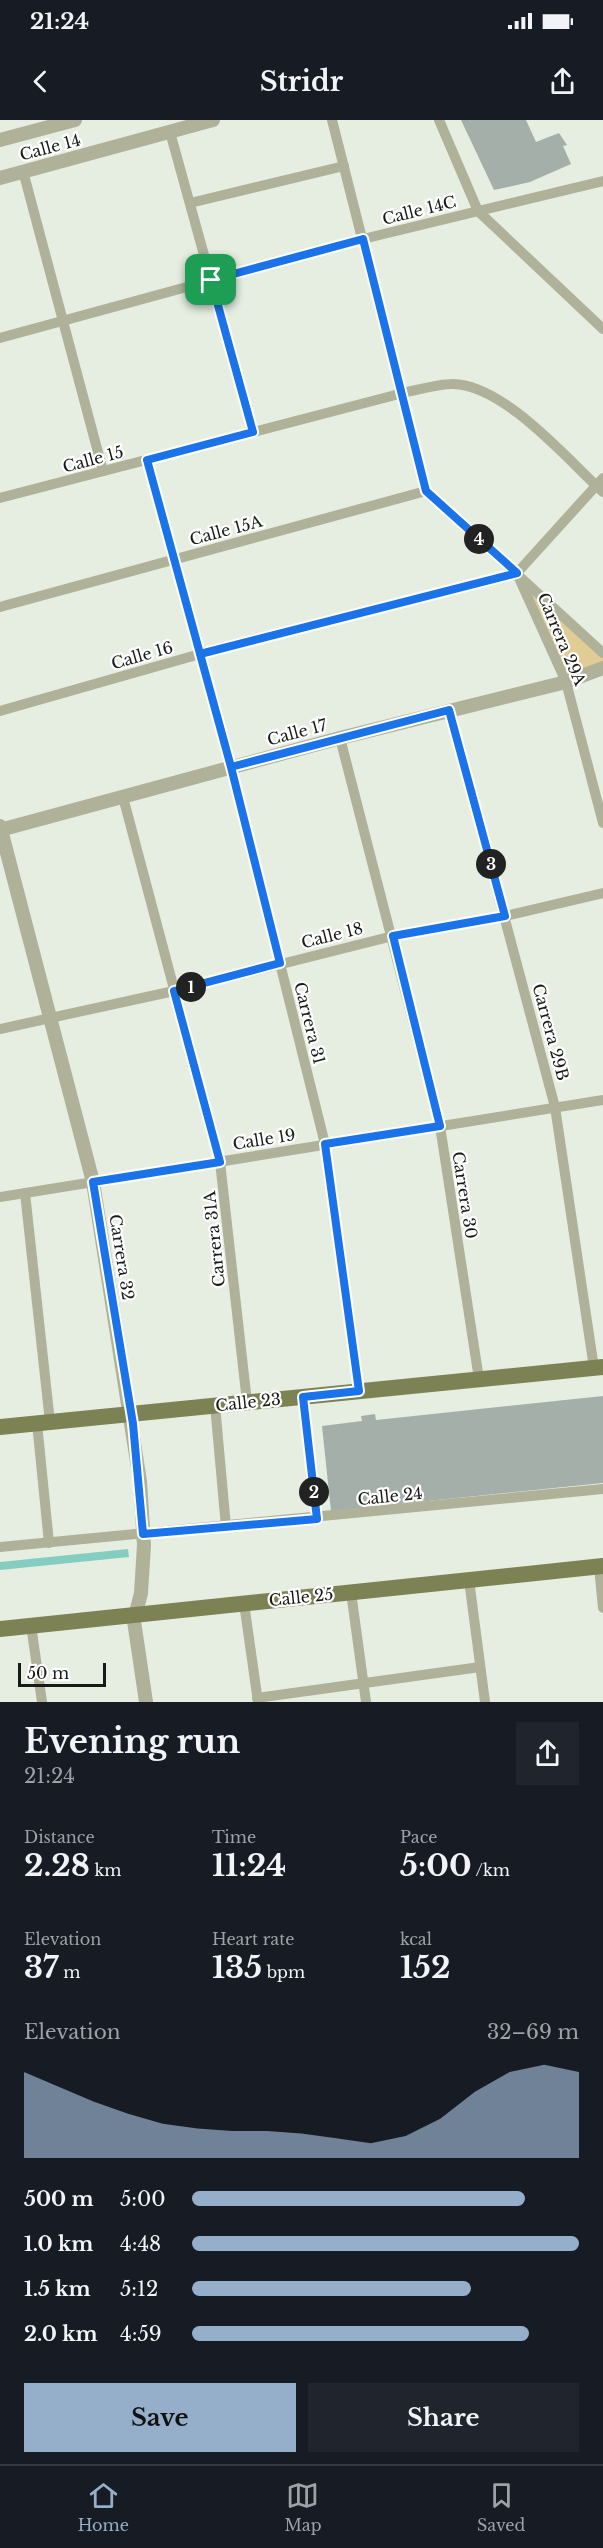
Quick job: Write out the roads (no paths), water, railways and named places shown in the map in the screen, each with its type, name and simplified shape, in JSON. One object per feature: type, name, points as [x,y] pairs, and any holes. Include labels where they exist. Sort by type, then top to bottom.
[{"type":"main road","name":"Calle 23","points":[[0,1427],[599,1368]]},
{"type":"main road","name":"Calle 25","points":[[0,1629],[601,1567]]},
{"type":"street","name":"Calle 14","points":[[0,140],[75,120]]},
{"type":"street","name":"Calle 14","points":[[0,178],[213,120]]},
{"type":"street","points":[[332,120],[426,491]]},
{"type":"street","points":[[439,120],[478,211],[603,329]]},
{"type":"street","points":[[170,132],[253,432]]},
{"type":"street","points":[[190,203],[344,166]]},
{"type":"street","points":[[23,171],[103,471]]},
{"type":"street","name":"Calle 14C","points":[[0,338],[363,239],[603,181]]},
{"type":"street","name":"Calle 15","points":[[0,498],[403,393],[451,384],[470,386],[492,395],[512,409],[601,485]]},
{"type":"street","name":"Carrera 31","points":[[147,460],[231,767],[325,1144],[359,1391]]},
{"type":"street","points":[[601,485],[517,573],[603,653]]},
{"type":"street","name":"Calle 15A","points":[[0,607],[426,491]]},
{"type":"street","name":"Carrera 29A","points":[[426,491],[517,573],[566,682],[603,823]]},
{"type":"street","name":"Calle 16","points":[[0,711],[200,654],[517,573]]},
{"type":"street","name":"Calle 17","points":[[0,828],[340,738],[566,682],[603,668]]},
{"type":"street","name":"Carrera 29B","points":[[449,710],[555,1107],[599,1368]]},
{"type":"street","name":"Carrera 30","points":[[340,738],[393,936],[440,1126],[479,1379]]},
{"type":"street","name":"Carrera 31A","points":[[123,797],[220,1162],[247,1402]]},
{"type":"street","name":"Carrera 32","points":[[0,828],[93,1182],[140,1481],[144,1540],[143,1575],[134,1621],[146,1702]]},
{"type":"street","name":"Calle 18","points":[[0,1029],[50,1020],[174,991],[393,936],[505,916],[603,893]]},
{"type":"street","name":"Calle 19","points":[[0,1197],[603,1100]]},
{"type":"street","points":[[25,1193],[43,1422],[49,1543]]},
{"type":"street","points":[[303,1397],[317,1519]]},
{"type":"street","points":[[215,1406],[226,1527]]},
{"type":"street","name":"Calle 24","points":[[0,1547],[144,1540],[226,1527],[603,1489]]},
{"type":"street","points":[[601,1567],[603,1608]]},
{"type":"street","points":[[469,1580],[485,1702]]},
{"type":"street","points":[[351,1592],[366,1702]]},
{"type":"street","points":[[244,1603],[257,1700],[480,1668]]},
{"type":"street","points":[[31,1625],[42,1702]]},
{"type":"water","points":[[128,1549],[129,1557],[0,1570],[0,1562]]}]
